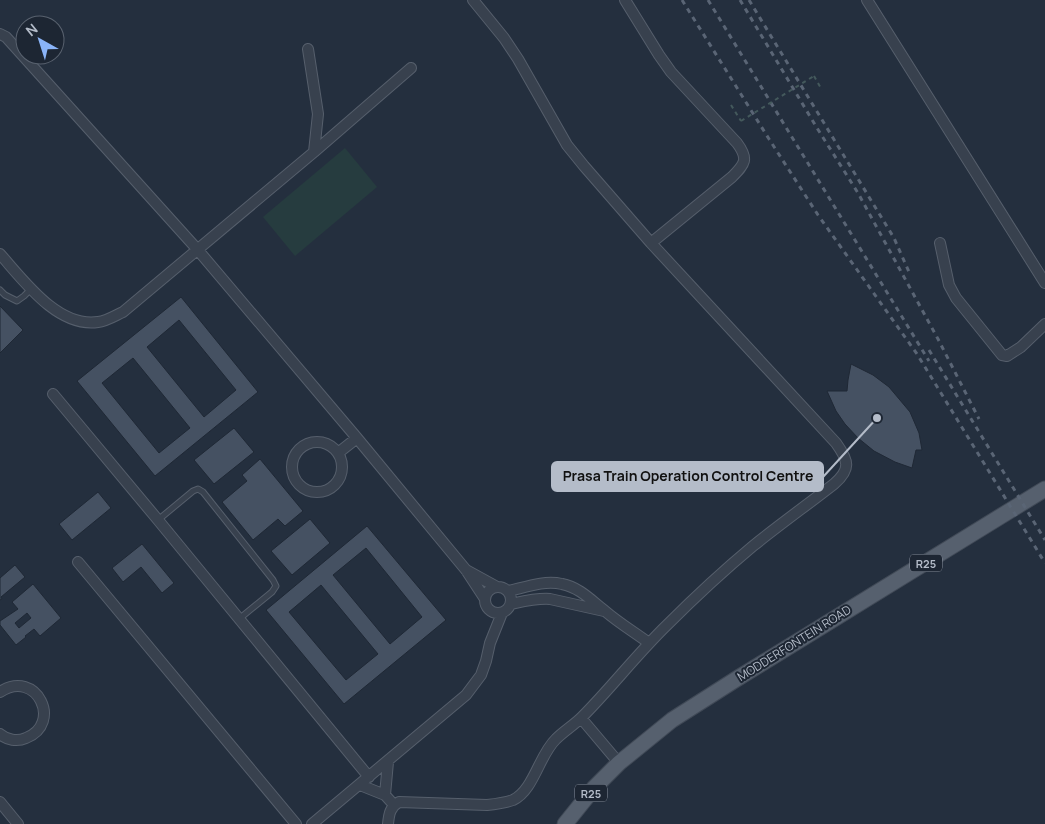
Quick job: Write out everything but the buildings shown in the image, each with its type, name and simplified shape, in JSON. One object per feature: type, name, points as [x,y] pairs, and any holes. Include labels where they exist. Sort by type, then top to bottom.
[{"type":"main road","name":"MODDERFONTEIN ROAD","points":[[565,824],[594,788],[619,763],[672,720],[1045,489]]},
{"type":"street","points":[[388,824],[390,810],[399,802],[487,806],[514,799],[521,794],[549,747],[581,718],[649,643],[700,593],[754,546],[841,478],[846,465],[844,456],[836,443],[651,243],[584,166],[567,144],[504,38],[473,0]]},
{"type":"street","points":[[625,0],[671,72],[737,143],[744,156],[744,162],[740,169],[732,177],[651,243]]},
{"type":"street","points":[[867,0],[1045,282]]},
{"type":"street","points":[[0,34],[6,37],[197,249],[466,570],[485,598],[485,603],[490,610],[494,613],[502,613]]},
{"type":"street","points":[[308,50],[318,114],[314,152]]},
{"type":"street","points":[[0,254],[31,289],[59,313],[81,323],[100,322],[123,312],[411,68]]},
{"type":"street","points":[[940,243],[952,291],[1002,355],[1010,355],[1045,324]]},
{"type":"street","points":[[53,394],[368,777]]},
{"type":"street","points":[[338,453],[357,438]]},
{"type":"street","points":[[323,442],[331,446],[338,453],[342,469],[334,485],[326,490],[309,490],[302,487],[296,480],[292,472],[294,456],[306,444],[323,442]]},
{"type":"street","points":[[78,562],[296,824]]},
{"type":"street","points":[[466,570],[497,586],[506,588],[511,595],[512,604]]},
{"type":"street","points":[[509,591],[543,583],[561,584],[575,589],[649,643]]},
{"type":"street","points":[[557,601],[561,584]]},
{"type":"street","points":[[485,598],[489,590],[497,586]]},
{"type":"street","points":[[312,824],[466,695],[481,675],[490,643],[502,613],[512,604],[542,598],[605,612]]},
{"type":"street","points":[[490,610],[490,643]]},
{"type":"street","points":[[0,692],[10,687],[28,688],[36,693],[44,709],[44,718],[40,727],[31,736],[22,740],[13,740],[0,734]]},
{"type":"street","points":[[581,718],[619,763]]},
{"type":"street","points":[[385,795],[388,762]]},
{"type":"street","points":[[360,785],[385,795],[394,805]]},
{"type":"street","points":[[0,802],[18,824]]},
{"type":"lane","points":[[0,290],[5,296],[16,301],[31,289]]},
{"type":"lane","points":[[158,520],[193,491],[198,489],[203,492],[276,586],[272,592],[239,619]]},
{"type":"path","points":[[731,105],[741,121],[814,76],[822,90]]},
{"type":"green space","points":[[345,148],[377,187],[295,256],[263,217]]},
{"type":"railway","points":[[682,0],[818,215],[917,354],[1045,563]]},
{"type":"railway","points":[[708,0],[929,361]]},
{"type":"railway","points":[[740,0],[858,193],[938,339],[979,419]]},
{"type":"railway","points":[[749,0],[894,238],[909,272]]},
{"type":"railway","points":[[929,350],[1045,540]]},
{"type":"place","name":"Prasa Train Operation Control Centre","points":[[877,418]]}]
